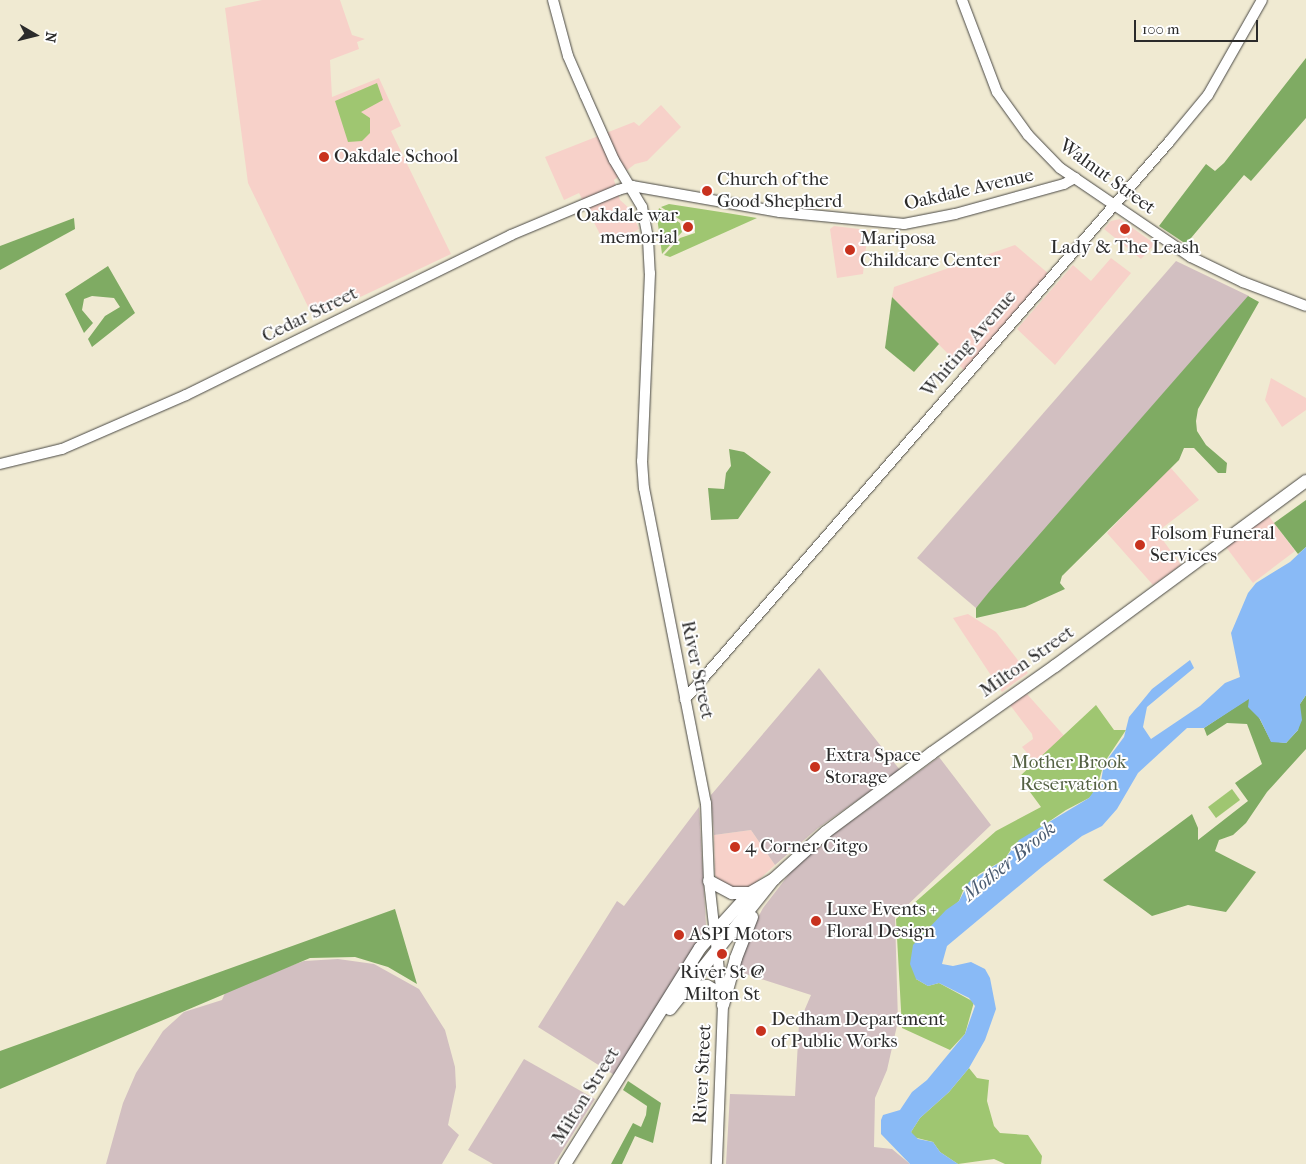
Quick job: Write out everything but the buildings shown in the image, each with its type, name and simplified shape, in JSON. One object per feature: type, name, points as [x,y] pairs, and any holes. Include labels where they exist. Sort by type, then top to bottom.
[{"type":"main road","name":"Milton Street","points":[[565,1164],[700,948],[715,931],[826,832],[932,753],[1056,666],[1306,481]]},
{"type":"main road","points":[[689,986],[707,986],[723,1000],[756,896],[732,893],[709,881]]},
{"type":"main road","name":"Milton Street","points":[[639,1048],[718,950],[756,896]]},
{"type":"street","name":"River Street","points":[[552,0],[568,56],[614,160],[632,186],[643,213],[650,273],[642,461],[644,488],[704,790],[709,881],[723,1000],[717,1164]]},
{"type":"street","name":"Walnut Street","points":[[962,0],[997,92],[1034,142],[1075,178],[1178,249],[1222,273],[1306,306]]},
{"type":"street","name":"Whiting Avenue","points":[[685,699],[1115,205],[1208,95],[1262,0]]},
{"type":"street","name":"Oakdale Avenue","points":[[632,186],[780,212],[904,224],[955,214],[1064,184],[1075,178]]},
{"type":"street","name":"Cedar Street","points":[[0,464],[29,459],[80,442],[186,395],[511,235],[598,197],[632,186]]},
{"type":"shaded area","name":"Oakdale School","points":[[262,0],[340,0],[352,35],[365,39],[357,42],[359,49],[330,60],[332,97],[379,78],[401,126],[391,131],[451,254],[314,319],[248,183],[225,8]]},
{"type":"shaded area","points":[[661,105],[681,127],[647,161],[635,164],[614,180],[620,200],[630,209],[639,229],[606,246],[579,193],[564,200],[545,157],[634,122],[639,126]]},
{"type":"shaded area","points":[[1120,219],[1155,244],[1141,259],[1104,229],[1111,221]]},
{"type":"shaded area","name":"Mariposa Childcare Center","points":[[834,226],[868,230],[863,274],[837,278],[830,229]]},
{"type":"shaded area","points":[[1015,245],[1049,274],[965,371],[892,297],[894,287]]},
{"type":"shaded area","points":[[1111,258],[1131,273],[1055,365],[1017,329],[1073,265],[1091,281]]},
{"type":"shaded area","points":[[1176,261],[1249,296],[976,608],[917,558]]},
{"type":"shaded area","points":[[1271,378],[1306,398],[1306,410],[1282,427],[1265,400]]},
{"type":"shaded area","points":[[1170,467],[1199,500],[1157,532],[1181,565],[1153,585],[1107,533]]},
{"type":"shaded area","points":[[1268,515],[1295,551],[1253,583],[1226,547]]},
{"type":"shaded area","points":[[968,614],[996,632],[1028,673],[1002,692],[953,618]]},
{"type":"shaded area","points":[[819,668],[900,770],[818,828],[775,865],[751,830],[714,835],[711,795]]},
{"type":"shaded area","points":[[1027,694],[1067,739],[1039,767],[1022,747],[1033,739],[1032,734],[1010,705]]},
{"type":"shaded area","points":[[939,757],[991,825],[895,917],[898,1021],[887,1070],[875,1098],[874,1147],[892,1149],[910,1164],[726,1164],[730,1094],[795,1096],[799,1023],[811,995],[736,971],[746,940],[763,908],[793,869],[831,836]]},
{"type":"shaded area","points":[[699,807],[706,925],[696,950],[616,1076],[538,1027],[617,901],[624,906]]},
{"type":"shaded area","points":[[751,830],[775,865],[752,886],[742,890],[719,882],[715,875],[714,835]]},
{"type":"shaded area","points":[[338,959],[374,964],[419,989],[445,1030],[455,1067],[456,1087],[448,1125],[459,1135],[442,1164],[106,1164],[123,1103],[136,1073],[163,1031],[184,1012],[222,1000],[227,988],[304,961]]},
{"type":"shaded area","points":[[524,1059],[595,1099],[554,1164],[493,1164],[468,1150]]},
{"type":"green space","points":[[1306,58],[1306,118],[1251,181],[1244,175],[1186,244],[1159,226],[1206,164],[1215,171],[1224,163]]},
{"type":"green space","points":[[377,83],[383,100],[361,112],[370,118],[370,133],[362,141],[348,142],[335,101]]},
{"type":"green space","points":[[669,204],[757,218],[670,257],[664,255],[680,238],[695,233],[694,220],[682,221],[661,207]]},
{"type":"green space","points":[[659,208],[680,223],[682,232],[662,254],[657,217]]},
{"type":"green space","points":[[74,218],[75,229],[0,270],[0,246]]},
{"type":"green space","points":[[108,266],[135,313],[92,347],[88,339],[105,316],[120,307],[114,298],[92,296],[84,299],[82,310],[93,323],[84,333],[65,294]]},
{"type":"green space","points":[[1248,296],[1259,302],[1198,409],[1196,421],[1197,431],[1206,445],[1227,463],[1226,473],[1218,473],[1194,448],[1184,448],[1179,460],[1062,576],[1060,583],[1065,589],[1025,607],[976,618],[976,608],[989,592]]},
{"type":"green space","points":[[892,297],[939,344],[914,372],[885,348]]},
{"type":"green space","points":[[729,449],[744,452],[771,472],[738,519],[711,520],[708,488],[724,489],[726,473],[731,466]]},
{"type":"green space","points":[[1306,500],[1306,547],[1298,554],[1274,523]]},
{"type":"green space","name":"Mother Brook Reservation","points":[[1306,695],[1306,749],[1267,792],[1246,823],[1233,835],[1219,840],[1215,851],[1256,872],[1226,912],[1188,905],[1152,916],[1103,880],[1192,814],[1198,828],[1198,840],[1248,801],[1235,783],[1262,764],[1247,724],[1227,723],[1207,736],[1204,728],[1249,698],[1271,741],[1286,743],[1298,730],[1300,704]]},
{"type":"green space","name":"Mother Brook Reservation","points":[[1096,705],[1114,730],[1126,730],[1104,763],[1096,791],[1089,798],[1066,810],[1013,846],[1005,859],[979,874],[963,891],[959,901],[927,930],[916,979],[928,986],[939,983],[974,1002],[965,1034],[950,1050],[902,1028],[896,919],[996,831],[1041,807],[1019,777]]},
{"type":"green space","points":[[1232,789],[1240,800],[1216,818],[1208,807]]},
{"type":"green space","points":[[395,909],[417,984],[388,967],[355,957],[310,958],[0,1089],[0,1051]]},
{"type":"green space","points":[[969,1068],[977,1078],[989,1080],[987,1101],[994,1126],[1000,1133],[1028,1135],[1042,1156],[1041,1164],[1005,1164],[994,1159],[958,1164],[940,1152],[933,1142],[913,1137],[911,1132],[920,1118],[949,1092]]},
{"type":"green space","points":[[628,1081],[661,1103],[653,1143],[635,1136],[622,1164],[611,1164],[633,1123],[641,1127],[646,1115],[647,1106],[623,1090]]},
{"type":"water","name":"Mother Brook","points":[[1306,547],[1306,695],[1300,704],[1302,720],[1298,730],[1286,743],[1271,742],[1260,719],[1248,707],[1249,699],[1204,728],[1187,728],[1138,773],[1117,809],[1102,826],[1082,836],[1043,866],[947,946],[942,964],[953,966],[971,962],[985,969],[990,978],[996,1009],[985,1040],[969,1068],[949,1092],[920,1118],[911,1132],[918,1139],[933,1142],[940,1152],[958,1164],[910,1164],[881,1134],[883,1115],[900,1110],[912,1092],[927,1080],[965,1034],[975,1006],[969,998],[939,983],[928,986],[916,979],[910,964],[913,945],[946,910],[959,901],[969,882],[1005,859],[1019,840],[1089,798],[1101,781],[1104,764],[1124,737],[1129,717],[1152,689],[1190,660],[1194,668],[1147,707],[1143,727],[1151,739],[1200,706],[1225,683],[1240,677],[1231,633],[1248,593],[1256,583],[1290,562]]},
{"type":"place","name":"Oakdale School","points":[[324,157]]},
{"type":"place","name":"Church of the Good Shepherd","points":[[707,191]]},
{"type":"place","name":"Oakdale war memorial","points":[[688,227]]},
{"type":"place","name":"Lady & The Leash","points":[[1125,229]]},
{"type":"place","name":"Mariposa Childcare Center","points":[[850,250]]},
{"type":"place","name":"Folsom Funeral Services","points":[[1140,545]]},
{"type":"place","name":"Extra Space Storage","points":[[815,767]]},
{"type":"place","name":"4 Corner Citgo","points":[[735,847]]},
{"type":"place","name":"Luxe Events + Floral Design","points":[[816,921]]},
{"type":"place","name":"ASPI Motors","points":[[679,935]]},
{"type":"place","name":"River St @ Milton St","points":[[722,954]]},
{"type":"place","name":"Dedham Department of Public Works","points":[[761,1031]]}]
